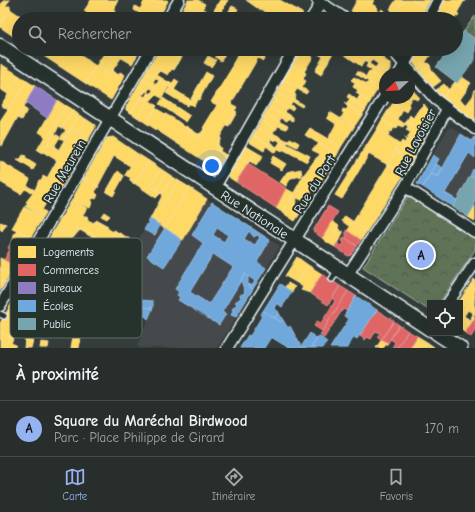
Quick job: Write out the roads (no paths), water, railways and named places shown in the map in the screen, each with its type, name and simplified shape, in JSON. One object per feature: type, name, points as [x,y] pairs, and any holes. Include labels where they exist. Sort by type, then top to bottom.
[{"type":"street","points":[[172,12],[179,0]]},
{"type":"street","points":[[432,12],[438,0]]},
{"type":"street","points":[[314,12],[319,1],[336,12]]},
{"type":"street","name":"Rue Nationale","points":[[0,46],[12,54]]},
{"type":"street","name":"Rue Nationale","points":[[15,56],[295,240],[339,274],[427,326]]},
{"type":"street","name":"Rue Meurein","points":[[40,238],[147,56]]},
{"type":"street","points":[[215,187],[290,56]]},
{"type":"street","points":[[398,56],[430,94],[475,130]]},
{"type":"street","points":[[402,68],[409,56]]},
{"type":"street","name":"Rue du Port","points":[[228,348],[380,104]]},
{"type":"street","name":"Rue Lavoisier","points":[[339,274],[406,187],[447,109]]},
{"type":"street","points":[[406,187],[475,232]]},
{"type":"street","points":[[450,300],[475,262]]},
{"type":"street","name":"Rue Meurein","points":[[0,306],[10,289]]},
{"type":"street","points":[[442,336],[460,348]]},
{"type":"place","name":"Square du Maréchal Birdwood","points":[[421,255]]}]
